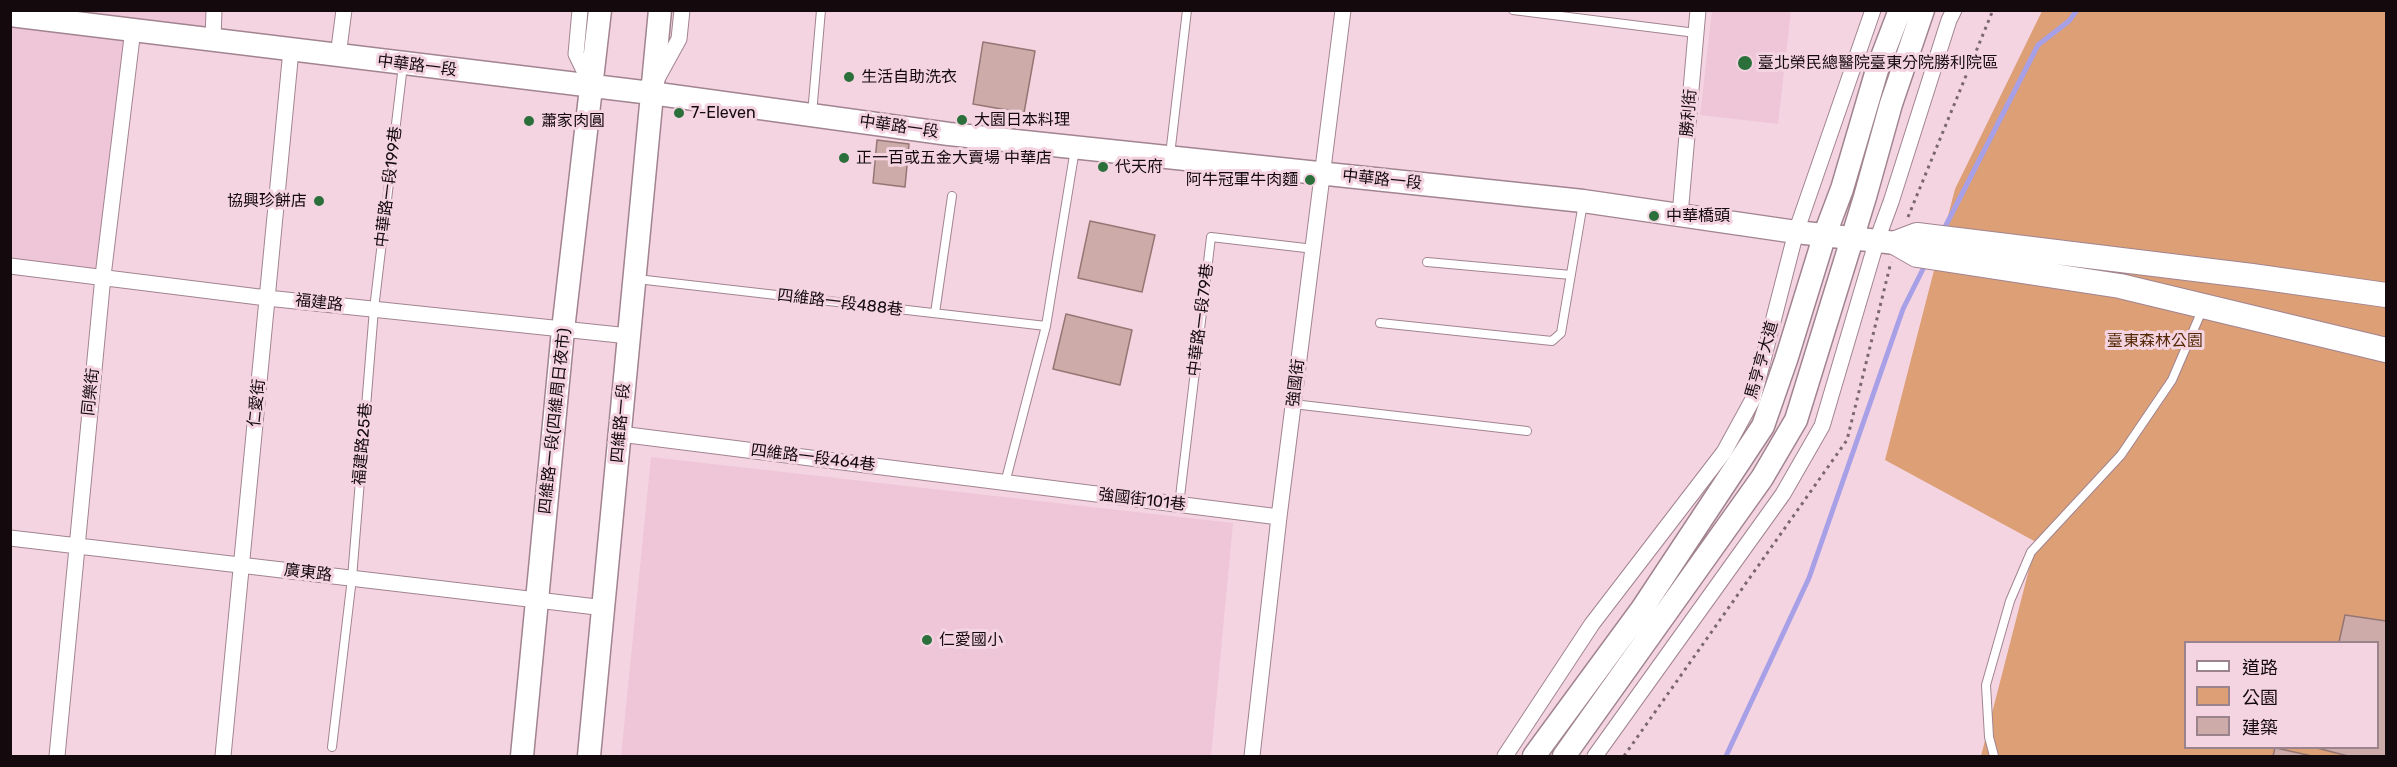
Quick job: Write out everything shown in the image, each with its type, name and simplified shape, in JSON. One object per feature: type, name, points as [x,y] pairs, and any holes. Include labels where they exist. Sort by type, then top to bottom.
[{"type":"main road","points":[[1886,241],[1917,235],[2252,276],[2386,295]]},
{"type":"main road","points":[[1886,241],[1917,255],[2120,286],[2386,350]]},
{"type":"street","points":[[213,39],[214,10]]},
{"type":"street","points":[[338,56],[344,10]]},
{"type":"street","points":[[580,10],[576,54],[591,86]]},
{"type":"street","points":[[591,86],[600,10]]},
{"type":"street","name":"四維路一段","points":[[589,756],[605,608],[660,10]]},
{"type":"street","name":"四維路一段","points":[[651,91],[679,39],[682,10]]},
{"type":"street","name":"強國街","points":[[1252,756],[1293,404],[1344,10]]},
{"type":"street","name":"勝利街","points":[[1680,215],[1698,10]]},
{"type":"street","name":"馬亨亨大道","points":[[1534,756],[1642,609],[1732,457],[1753,399],[1796,232],[1873,10]]},
{"type":"street","name":"馬亨亨大道","points":[[1505,756],[1592,624],[1732,457],[1763,426],[1825,234],[1842,189],[1877,70],[1900,10]]},
{"type":"street","points":[[1564,756],[1762,478],[1796,420],[1891,104],[1923,10]]},
{"type":"street","points":[[1595,756],[1783,494],[1822,426],[1886,241],[1891,202],[1948,20],[1954,10]]},
{"type":"street","name":"中華路一段","points":[[10,15],[404,64],[651,91],[949,134],[1583,201],[1796,232],[1886,241]]},
{"type":"street","name":"同樂街","points":[[57,756],[75,546],[103,276],[133,29]]},
{"type":"street","name":"仁愛街","points":[[223,756],[291,50]]},
{"type":"street","name":"四維路一段(四維周日夜市)","points":[[522,756],[563,330],[591,86]]},
{"type":"street","name":"福建路","points":[[10,266],[267,298],[629,336]]},
{"type":"street","name":"四維路一段464巷","points":[[620,434],[1005,483]]},
{"type":"street","points":[[1762,478],[1783,494]]},
{"type":"street","name":"強國街101巷","points":[[1005,483],[1279,518]]},
{"type":"street","name":"廣東路","points":[[10,538],[605,608]]},
{"type":"lane","points":[[812,115],[821,10]]},
{"type":"lane","points":[[1170,158],[1187,10]]},
{"type":"lane","points":[[1514,10],[1695,33]]},
{"type":"lane","name":"中華路一段199巷","points":[[374,309],[404,64]]},
{"type":"lane","points":[[1005,483],[1046,326],[1075,147]]},
{"type":"lane","points":[[935,314],[952,196]]},
{"type":"lane","points":[[1380,323],[1552,341],[1561,333],[1583,201]]},
{"type":"lane","name":"中華路一段79巷","points":[[1179,505],[1211,237],[1314,249]]},
{"type":"lane","points":[[1427,262],[1571,275]]},
{"type":"lane","name":"四維路一段488巷","points":[[634,279],[1046,326]]},
{"type":"lane","points":[[1994,756],[1989,737],[1986,685],[2010,601],[2031,552],[2121,455],[2172,380],[2203,307]]},
{"type":"lane","name":"福建路25巷","points":[[332,747],[352,578],[374,309]]},
{"type":"lane","points":[[1293,404],[1527,431]]},
{"type":"path","points":[[1886,241],[1993,10]]},
{"type":"shaded area","points":[[11,11],[214,11],[213,39],[133,29],[103,276],[11,265]]},
{"type":"shaded area","name":"臺北榮民總醫院臺東分院勝利院區","points":[[1712,11],[1791,11],[1778,124],[1700,115]]},
{"type":"shaded area","name":"仁愛國小","points":[[651,457],[1233,523],[1211,756],[621,756]]},
{"type":"green space","name":"臺東森林公園","points":[[2042,11],[2386,11],[2386,756],[1981,756],[2036,542],[1885,460],[1955,189]]},
{"type":"building","points":[[983,42],[1035,51],[1024,113],[973,104]]},
{"type":"building","points":[[877,140],[909,144],[905,187],[873,183]]},
{"type":"building","points":[[1090,221],[1155,235],[1142,292],[1078,278]]},
{"type":"building","points":[[1066,314],[1132,330],[1120,385],[1053,369]]},
{"type":"building","points":[[2345,615],[2386,621],[2386,756],[2348,756],[2321,749],[2379,749],[2379,641],[2339,641]]},
{"type":"building","points":[[2275,749],[2280,749],[2312,756],[2273,756]]},
{"type":"waterway","points":[[1945,227],[2038,45],[2069,21],[2077,10]]},
{"type":"waterway","points":[[1726,756],[1809,578],[1903,309],[1924,267]]},
{"type":"place","name":"臺北榮民總醫院臺東分院勝利院區","points":[[1745,63]]},
{"type":"place","name":"生活自助洗衣","points":[[849,77]]},
{"type":"place","name":"7-Eleven","points":[[679,113]]},
{"type":"place","name":"大園日本料理","points":[[962,120]]},
{"type":"place","name":"蕭家肉圓","points":[[529,121]]},
{"type":"place","name":"正一百或五金大賣場 中華店","points":[[844,158]]},
{"type":"place","name":"代天府","points":[[1103,167]]},
{"type":"place","name":"阿牛冠軍牛肉麵","points":[[1310,180]]},
{"type":"place","name":"協興珍餅店","points":[[319,201]]},
{"type":"place","name":"中華橋頭","points":[[1654,216]]},
{"type":"place","name":"仁愛國小","points":[[927,640]]}]
